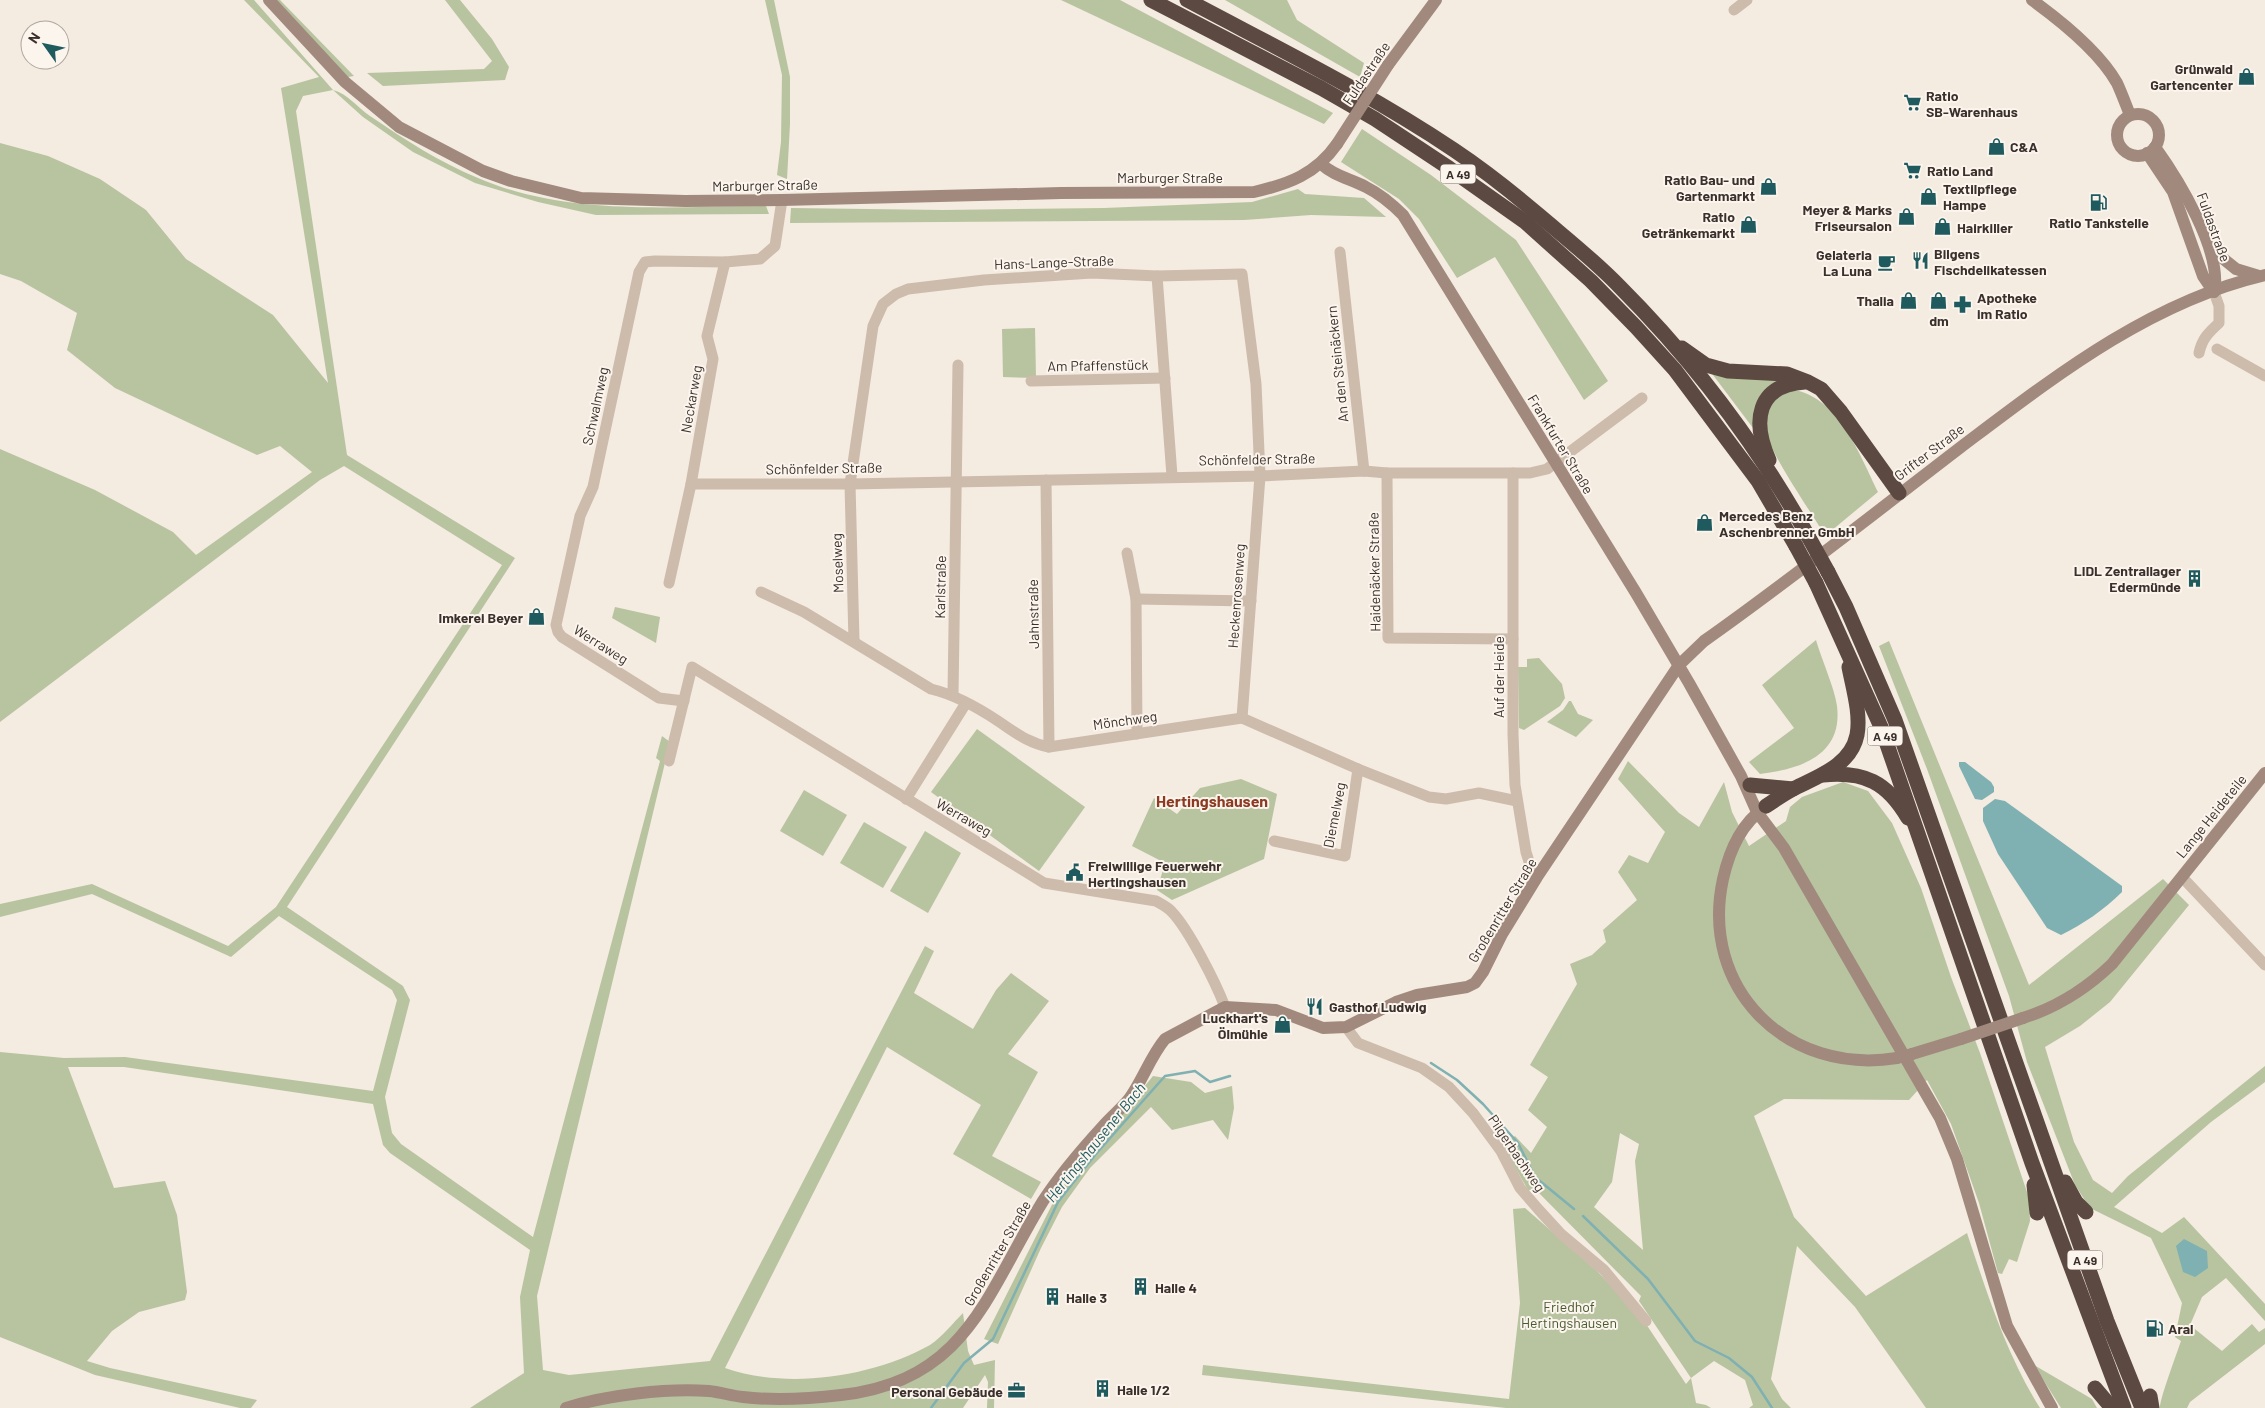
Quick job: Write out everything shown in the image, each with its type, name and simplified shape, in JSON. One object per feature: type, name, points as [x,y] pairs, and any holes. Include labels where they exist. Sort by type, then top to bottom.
[{"type":"highway","name":"A 49","points":[[1151,0],[1321,88],[1375,119],[1524,221],[1591,281],[1675,370],[1758,481],[1816,583],[1842,636],[1881,726],[2032,1163],[2124,1408]]},
{"type":"highway","name":"A 49","points":[[1187,0],[1329,76],[1455,150],[1520,199],[1619,285],[1715,395],[1746,435],[1781,489],[1828,572],[1846,607],[1895,720],[1946,860],[2031,1110],[2107,1321],[2148,1404]]},
{"type":"highway","points":[[1650,319],[1688,353],[1706,365],[1728,371],[1787,374],[1808,382],[1821,390],[1841,412],[1900,493]]},
{"type":"highway","points":[[1781,489],[1761,439],[1759,428],[1760,415],[1765,403],[1775,391],[1787,385],[1808,382]]},
{"type":"highway","points":[[1762,809],[1793,789],[1823,775],[1846,757],[1857,736],[1857,713],[1842,636]]},
{"type":"highway","points":[[1823,775],[1851,774],[1867,777],[1875,782],[1899,804],[1921,839]]},
{"type":"highway","points":[[1745,780],[1793,789]]},
{"type":"highway","points":[[2031,1110],[2070,1193],[2086,1212]]},
{"type":"highway","points":[[2032,1163],[2037,1212]]},
{"type":"highway","points":[[2095,1388],[2112,1408]]},
{"type":"street","name":"Marburger Straße","points":[[269,0],[345,82],[399,126],[483,171],[511,181],[581,198],[685,201],[1061,193],[1254,192],[1296,180],[1321,164]]},
{"type":"street","name":"Fuldastraße","points":[[1321,164],[1337,144],[1388,65],[1436,0]]},
{"type":"street","points":[[1734,10],[1746,0]]},
{"type":"street","points":[[2032,0],[2054,16],[2100,59],[2116,82],[2130,115]]},
{"type":"street","points":[[2142,114],[2148,116],[2156,124],[2159,136],[2151,150],[2142,155],[2130,154],[2118,142],[2117,135],[2121,123],[2130,115],[2142,114]]},
{"type":"street","name":"Fuldastraße","points":[[2151,150],[2185,192],[2214,263],[2216,282],[2214,292]]},
{"type":"street","name":"Fuldastraße","points":[[2151,150],[2173,192],[2202,276],[2214,292]]},
{"type":"street","name":"Frankfurter Straße","points":[[1321,164],[1338,176],[1363,185],[1384,196],[1403,215],[1679,665],[1940,1118],[1957,1159],[2007,1326],[2052,1408]]},
{"type":"street","points":[[725,262],[760,259],[765,256],[774,246],[782,200]]},
{"type":"street","points":[[2207,244],[2223,260],[2236,269],[2262,276]]},
{"type":"street","name":"An den Steinäckern","points":[[1340,252],[1364,472]]},
{"type":"street","name":"Schwalmweg","points":[[558,632],[556,625],[580,516],[593,488],[639,272],[645,262],[725,262]]},
{"type":"street","name":"Neckarweg","points":[[669,583],[691,484],[714,359],[708,336],[725,262]]},
{"type":"street","name":"Hans-Lange-Straße","points":[[850,484],[873,326],[883,304],[896,294],[908,289],[984,280],[1092,273],[1157,276],[1242,274],[1256,384],[1260,476]]},
{"type":"street","name":"Am Pfaffenstück","points":[[1157,276],[1172,476]]},
{"type":"street","name":"Grifter Straße","points":[[1679,665],[1704,641],[1900,493],[2093,352],[2168,310],[2262,276]]},
{"type":"street","points":[[2199,353],[2201,342],[2219,323],[2219,306],[2214,292]]},
{"type":"street","points":[[2217,349],[2265,376]]},
{"type":"street","points":[[957,481],[958,365]]},
{"type":"street","name":"Am Pfaffenstück","points":[[1031,381],[1165,378]]},
{"type":"street","points":[[1555,464],[1642,398]]},
{"type":"street","name":"Schönfelder Straße","points":[[691,484],[850,484],[1172,476],[1260,476],[1364,472],[1513,473],[1547,469],[1555,464]]},
{"type":"street","name":"Haidenäcker Straße","points":[[1387,473],[1388,638],[1513,639]]},
{"type":"street","name":"Auf der Heide","points":[[1513,473],[1513,734],[1517,801],[1526,852],[1531,868],[1538,877]]},
{"type":"street","name":"Heckenrosenweg","points":[[1242,718],[1260,476]]},
{"type":"street","name":"Jahnstraße","points":[[1046,480],[1049,748]]},
{"type":"street","name":"Karlstraße","points":[[953,694],[957,481]]},
{"type":"street","name":"Moselweg","points":[[850,484],[854,641]]},
{"type":"street","points":[[1128,553],[1136,599],[1137,734]]},
{"type":"street","name":"Mönchweg","points":[[761,592],[804,612],[932,689],[953,694],[1033,744],[1049,748],[1242,718]]},
{"type":"street","points":[[1136,599],[1251,601]]},
{"type":"street","name":"Werraweg","points":[[558,632],[562,637],[660,698],[684,702]]},
{"type":"street","name":"Großenritter Straße","points":[[566,1408],[640,1393],[709,1391],[742,1397],[801,1399],[875,1390],[903,1380],[932,1364],[952,1348],[972,1324],[986,1304],[1043,1202],[1063,1171],[1128,1100],[1158,1047],[1165,1039],[1225,1007],[1276,1010],[1323,1028],[1346,1027],[1396,1002],[1417,995],[1467,987],[1475,983],[1483,972],[1502,934],[1538,877],[1679,665]]},
{"type":"street","name":"Werraweg","points":[[669,761],[692,667],[1044,883],[1156,901],[1171,911],[1184,928],[1215,983],[1225,1007]]},
{"type":"street","points":[[906,799],[966,703]]},
{"type":"street","points":[[1242,718],[1358,770],[1430,797],[1446,799],[1479,793],[1517,801]]},
{"type":"street","name":"Diemelweg","points":[[1274,841],[1345,856],[1358,770]]},
{"type":"street","name":"Lange Heideteile","points":[[2265,773],[2182,877],[2265,965]]},
{"type":"street","points":[[1762,809],[1741,833],[1732,851],[1720,894],[1719,919],[1722,946],[1736,984],[1751,1007],[1771,1027],[1808,1049],[1833,1058],[1871,1061],[1896,1058],[1962,1039],[2023,1018],[2066,1000],[2102,974],[2122,953],[2182,877]]},
{"type":"street","name":"Pilgerbachweg","points":[[1346,1027],[1358,1043],[1422,1068],[1449,1087],[1473,1113],[1501,1151],[1520,1188],[1561,1234],[1604,1270],[1646,1321]]},
{"type":"green space","points":[[244,0],[254,0],[333,90],[303,96],[296,111],[347,455],[515,558],[287,907],[403,986],[410,1000],[385,1097],[392,1133],[401,1144],[533,1237],[660,761],[656,758],[662,736],[670,742],[537,1296],[543,1370],[569,1375],[710,1361],[925,946],[934,951],[914,993],[973,1029],[996,990],[1011,973],[1049,1001],[1008,1054],[1038,1072],[992,1156],[1041,1182],[1031,1199],[953,1154],[981,1105],[887,1047],[725,1368],[749,1375],[802,1379],[856,1372],[883,1365],[930,1345],[963,1313],[968,1351],[974,1365],[995,1360],[994,1408],[987,1408],[988,1382],[985,1375],[963,1408],[470,1408],[524,1373],[520,1297],[530,1250],[390,1153],[383,1145],[373,1104],[124,1067],[68,1067],[114,1188],[165,1181],[177,1215],[187,1292],[185,1300],[139,1312],[112,1331],[87,1361],[110,1368],[257,1400],[251,1408],[240,1408],[95,1375],[0,1337],[0,1052],[64,1058],[125,1057],[373,1091],[397,1000],[392,990],[279,916],[231,957],[92,894],[0,917],[0,904],[92,884],[228,946],[276,907],[502,565],[344,466],[320,480],[0,722],[0,449],[95,490],[173,532],[196,555],[312,472],[280,446],[257,455],[115,388],[67,350],[77,313],[21,281],[0,274],[0,143],[48,156],[100,179],[146,210],[186,259],[273,315],[328,383],[281,88],[319,77]]},
{"type":"green space","points":[[274,0],[280,0],[354,76],[348,77]]},
{"type":"green space","points":[[445,0],[460,0],[492,39],[509,67],[505,80],[383,86],[367,73],[484,69],[492,61]]},
{"type":"green space","points":[[765,0],[774,0],[790,77],[787,179],[777,175],[781,142],[782,75]]},
{"type":"green space","points":[[1061,0],[1120,0],[1333,113],[1324,124]]},
{"type":"green space","points":[[1225,0],[1287,0],[1297,20],[1364,63],[1360,77]]},
{"type":"green space","points":[[333,90],[348,97],[370,116],[409,142],[464,172],[512,190],[547,199],[620,207],[766,206],[769,214],[596,215],[538,202],[475,183],[413,152],[363,117]]},
{"type":"green space","points":[[1362,129],[1431,175],[1516,240],[1608,381],[1584,400],[1495,257],[1457,278],[1419,219],[1399,199],[1341,162]]},
{"type":"green space","points":[[1298,189],[1305,194],[1364,198],[1386,217],[1311,215],[1244,220],[790,223],[791,208],[943,210],[1104,208],[1252,202]]},
{"type":"green space","points":[[1035,328],[1036,378],[1003,377],[1002,329]]},
{"type":"green space","points":[[1710,371],[1784,377],[1774,387],[1756,432]]},
{"type":"green space","points":[[1795,390],[1810,395],[1836,416],[1864,462],[1878,492],[1825,536],[1771,447],[1766,434],[1764,424],[1770,405],[1783,394]]},
{"type":"green space","points":[[615,607],[660,617],[656,643],[612,618]]},
{"type":"green space","points":[[1816,640],[1834,691],[1837,706],[1837,723],[1833,737],[1826,748],[1816,757],[1790,768],[1760,774],[1749,762],[1794,728],[1762,685]]},
{"type":"green space","points":[[1889,641],[2029,985],[2163,879],[2189,905],[2110,1002],[2080,1026],[2045,1047],[2074,1142],[2093,1180],[2112,1193],[2128,1176],[2265,1066],[2265,1082],[2211,1122],[2114,1207],[2162,1233],[2184,1217],[2265,1304],[2265,1321],[2226,1278],[2202,1297],[2190,1325],[2222,1351],[2252,1324],[2259,1332],[2265,1328],[2265,1344],[2190,1402],[2187,1408],[2160,1408],[2165,1387],[2181,1341],[2175,1337],[2182,1303],[2151,1238],[2090,1208],[2075,1185],[2027,1062],[2009,996],[1927,769],[1879,646]]},
{"type":"green space","points":[[1539,658],[1562,684],[1565,698],[1560,706],[1524,730],[1519,728],[1518,667],[1527,667],[1527,659]]},
{"type":"green space","points":[[1571,701],[1578,714],[1593,720],[1576,737],[1547,722],[1563,710]]},
{"type":"green space","points":[[977,729],[1085,807],[1039,871],[931,792]]},
{"type":"green space","points":[[1628,761],[1679,813],[1699,827],[1724,782],[1732,812],[1749,846],[1786,821],[1790,807],[1802,797],[1843,782],[1868,791],[1892,823],[1921,888],[2029,1198],[2030,1221],[2017,1262],[2009,1259],[2002,1274],[1998,1273],[1979,1203],[1951,1124],[1927,1080],[1909,1100],[1784,1099],[1754,1116],[1794,1217],[1866,1296],[1967,1233],[2007,1345],[2040,1408],[1926,1408],[1855,1307],[1797,1246],[1771,1379],[1782,1399],[1791,1408],[1749,1408],[1753,1405],[1745,1380],[1714,1361],[1691,1378],[1639,1301],[1641,1296],[1536,1190],[1528,1190],[1503,1146],[1515,1136],[1531,1153],[1547,1127],[1528,1110],[1548,1077],[1530,1065],[1577,984],[1570,964],[1592,955],[1606,942],[1603,930],[1637,900],[1618,872],[1629,855],[1648,863],[1665,832],[1618,779]],"holes":[[[1620,1133],[1639,1144],[1635,1161],[1643,1250],[1594,1207],[1612,1182]]]},
{"type":"green space","points":[[1241,779],[1277,794],[1264,859],[1172,900],[1157,890],[1165,863],[1132,846],[1154,798],[1177,814],[1200,788]]},
{"type":"green space","points":[[804,790],[847,815],[823,856],[780,831]]},
{"type":"green space","points":[[864,822],[907,847],[883,888],[840,863]]},
{"type":"green space","points":[[925,831],[961,853],[928,913],[890,891]]},
{"type":"green space","points":[[1153,1076],[1191,1082],[1205,1093],[1232,1086],[1234,1108],[1228,1140],[1213,1120],[1172,1130],[1151,1107],[1090,1168],[1062,1207],[1041,1248],[998,1344],[984,1339],[1059,1191]]},
{"type":"green space","name":"Friedhof Hertingshausen","points":[[1525,1208],[1597,1271],[1644,1321],[1686,1384],[1691,1378],[1696,1403],[1711,1408],[1506,1408],[1202,1375],[1203,1365],[1509,1399],[1520,1303],[1513,1209]]},
{"type":"green space","points":[[2034,1365],[2092,1399],[2097,1408],[2061,1408]]},
{"type":"water","points":[[1959,762],[1965,762],[1991,782],[1994,792],[1982,800],[1975,799],[1959,766]]},
{"type":"water","points":[[1995,799],[2005,801],[2122,886],[2122,892],[2093,916],[2061,935],[2047,928],[1998,854],[1983,821],[1983,808]]},
{"type":"water","points":[[2184,1239],[2207,1251],[2208,1268],[2195,1277],[2183,1272],[2176,1246]]},
{"type":"waterway","name":"Hertingshausener Bach","points":[[1431,1063],[1457,1080],[1483,1104],[1518,1143],[1535,1177],[1574,1209]]},
{"type":"waterway","name":"Hertingshausener Bach","points":[[931,1408],[964,1363],[993,1339],[1058,1202],[1095,1155],[1165,1076],[1195,1071],[1210,1082],[1230,1076]]},
{"type":"waterway","name":"Hertingshausener Bach","points":[[1583,1216],[1648,1279],[1695,1341],[1729,1358],[1752,1377],[1772,1408]]},
{"type":"place","name":"Grünwald Gartencenter","points":[[2247,76]]},
{"type":"place","name":"Ratio SB-Warenhaus","points":[[1912,103]]},
{"type":"place","name":"C&A","points":[[1996,146]]},
{"type":"place","name":"Ratio Land","points":[[1913,170]]},
{"type":"place","name":"Ratio Bau- und Gartenmarkt","points":[[1769,187]]},
{"type":"place","name":"Textilpflege Hampe","points":[[1929,196]]},
{"type":"place","name":"Ratio Tankstelle","points":[[2099,202]]},
{"type":"place","name":"Meyer & Marks Friseursalon","points":[[1906,217]]},
{"type":"place","name":"Ratio Getränkemarkt","points":[[1749,224]]},
{"type":"place","name":"Hairkiller","points":[[1943,227]]},
{"type":"place","name":"Bilgens Fischdelikatessen","points":[[1920,261]]},
{"type":"place","name":"Gelateria La Luna","points":[[1886,262]]},
{"type":"place","name":"Thalia","points":[[1908,300]]},
{"type":"place","name":"dm","points":[[1939,300]]},
{"type":"place","name":"Apotheke im Ratio","points":[[1963,305]]},
{"type":"place","name":"Mercedes Benz Aschenbrenner GmbH","points":[[1705,523]]},
{"type":"place","name":"LIDL Zentrallager Edermünde","points":[[2195,578]]},
{"type":"place","name":"Imkerei Beyer","points":[[537,617]]},
{"type":"place","name":"Freiwillige Feuerwehr Hertingshausen","points":[[1074,873]]},
{"type":"place","name":"Gasthof Ludwig","points":[[1315,1006]]},
{"type":"place","name":"Luckhart's Ölmühle","points":[[1282,1025]]},
{"type":"place","name":"Halle 4","points":[[1141,1287]]},
{"type":"place","name":"Halle 3","points":[[1052,1297]]},
{"type":"place","name":"Aral","points":[[2154,1328]]},
{"type":"place","name":"Halle 1/2","points":[[1103,1389]]},
{"type":"place","name":"Personal Gebäude","points":[[1017,1391]]},
{"type":"district","name":"Hertingshausen","points":[[1212,800]]}]
